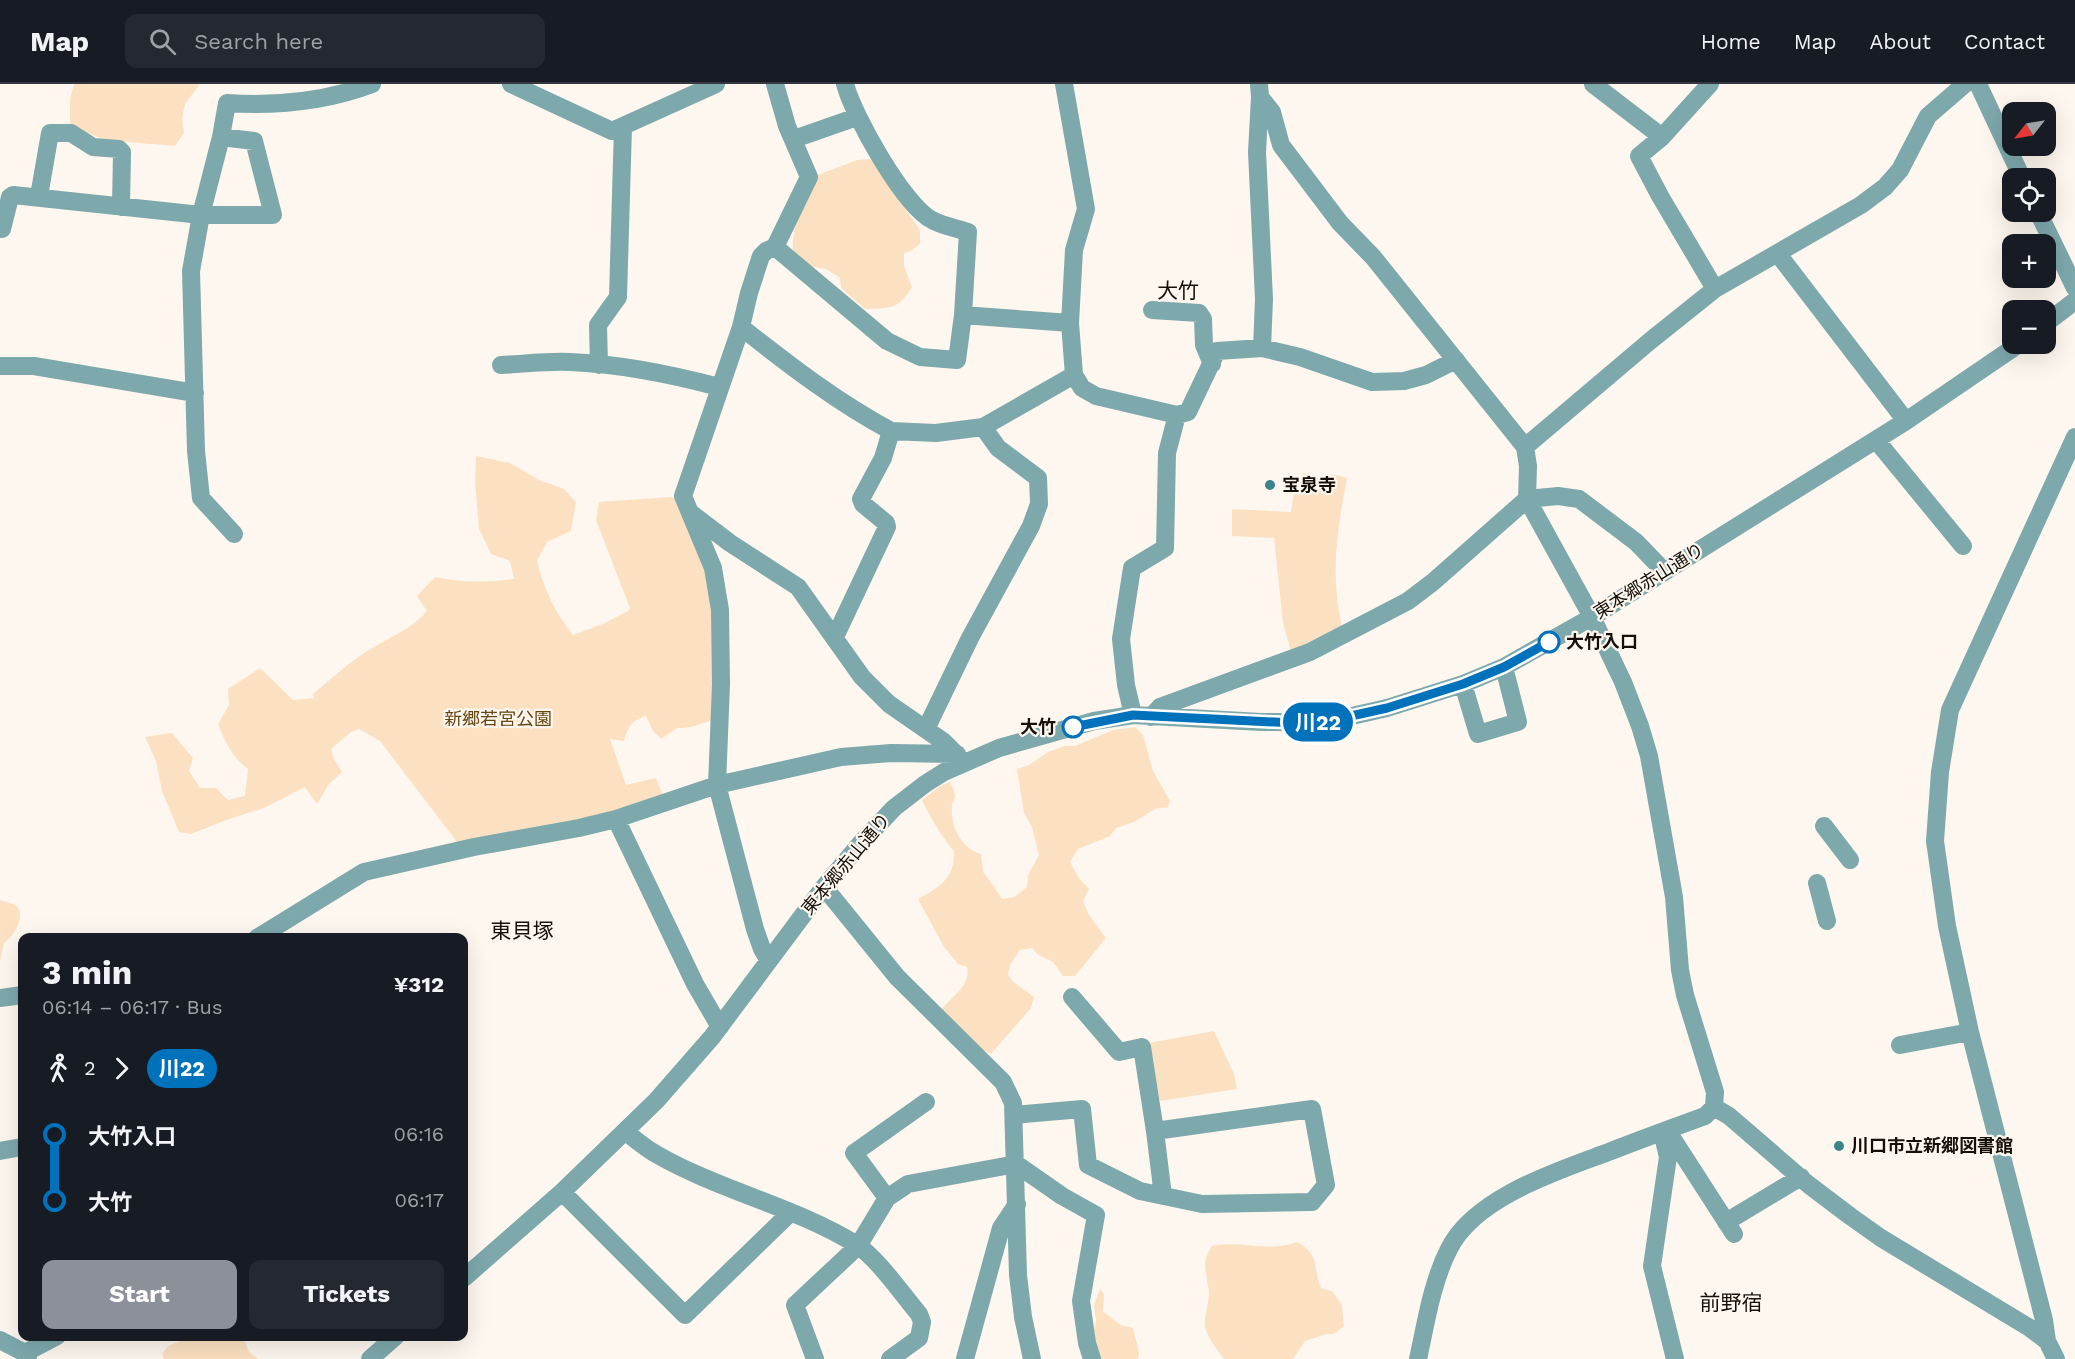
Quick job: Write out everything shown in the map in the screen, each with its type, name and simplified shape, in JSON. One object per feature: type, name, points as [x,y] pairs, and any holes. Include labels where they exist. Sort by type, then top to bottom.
[{"type":"street","points":[[234,534],[201,498],[196,451],[191,272],[201,215],[221,137],[227,103],[259,105],[281,103],[317,98],[372,84]]},
{"type":"street","points":[[511,84],[612,131],[716,84]]},
{"type":"street","points":[[769,961],[755,929],[717,785],[721,684],[720,610],[713,568],[683,496],[741,327],[761,256],[766,250],[775,247],[809,177],[788,126],[775,84]]},
{"type":"street","points":[[775,247],[887,341],[920,357],[957,360],[963,315],[968,232],[931,220],[906,197],[857,117],[848,99],[845,84]]},
{"type":"street","points":[[1064,84],[1086,209],[1074,250],[1070,323],[1074,375],[1082,388],[1096,396],[1177,415],[1188,412],[1216,351],[1262,348],[1300,357],[1372,382],[1404,381],[1426,375],[1456,360]]},
{"type":"street","points":[[1593,84],[1662,136]]},
{"type":"street","points":[[1710,84],[1662,136],[1639,156],[1715,289]]},
{"type":"street","points":[[1525,447],[1715,289],[1861,206],[1885,187],[1900,170],[1928,116],[1965,84]]},
{"type":"street","points":[[1978,84],[2017,168]]},
{"type":"street","points":[[1260,90],[1257,152],[1264,299],[1262,348]]},
{"type":"street","points":[[1260,90],[1272,112],[1281,146],[1340,223],[1373,257],[1525,447],[1528,466],[1527,499],[1592,616],[1623,682],[1649,756],[1674,897],[1680,970],[1685,995],[1715,1092],[1714,1107],[1705,1116],[1532,1181],[1494,1203],[1476,1217],[1460,1232],[1449,1248],[1438,1275],[1418,1359]]},
{"type":"street","points":[[794,139],[857,117]]},
{"type":"street","points":[[598,365],[598,325],[618,297],[623,126]]},
{"type":"street","points":[[39,196],[50,133],[71,133],[93,147],[119,149],[122,152],[121,207]]},
{"type":"street","points":[[0,228],[2,229],[10,197],[13,195],[201,215],[273,215],[254,141],[221,137]]},
{"type":"street","points":[[2043,222],[2075,288]]},
{"type":"street","points":[[1778,254],[1906,421]]},
{"type":"street","points":[[2056,315],[2075,301]]},
{"type":"street","points":[[1152,310],[1199,314],[1203,319],[1204,345],[1212,364]]},
{"type":"street","points":[[963,315],[1070,323]]},
{"type":"street","points":[[741,327],[806,379],[891,431],[936,433],[983,428],[1074,375]]},
{"type":"street","name":"東本郷赤山通り","points":[[468,1274],[626,1132],[688,1067],[824,887],[866,837],[894,808],[960,758],[1094,721],[1142,716],[1261,722],[1314,722],[1387,708],[1463,684],[1504,667],[1592,616],[1906,421],[2004,354]]},
{"type":"street","points":[[501,365],[569,362],[672,375],[719,387]]},
{"type":"street","points":[[0,366],[34,366],[195,393]]},
{"type":"street","points":[[1177,415],[1167,453],[1165,548],[1132,568],[1121,639],[1126,685],[1142,716],[1171,703],[1310,652],[1408,600],[1433,582],[1527,499],[1558,496],[1579,499],[1636,542],[1664,571]]},
{"type":"street","points":[[926,729],[970,638],[1030,526],[1039,504],[1038,478],[998,448],[983,428]]},
{"type":"street","points":[[835,637],[887,527],[886,523],[863,504],[861,499],[883,458],[891,431]]},
{"type":"street","points":[[2056,1359],[2047,1341],[2044,1320],[1970,1032],[1947,926],[1935,841],[1940,772],[1950,710],[2075,437]]},
{"type":"street","points":[[1876,440],[1963,546]]},
{"type":"street","points":[[690,513],[730,543],[798,587],[862,677],[889,704],[926,729],[960,758]]},
{"type":"street","points":[[1463,684],[1478,734],[1518,722],[1504,667]]},
{"type":"street","points":[[275,933],[364,872],[474,847],[579,828],[616,819],[717,785],[841,758],[891,753],[960,758]]},
{"type":"street","points":[[616,819],[695,984],[720,1027]]},
{"type":"street","points":[[1824,826],[1850,860]]},
{"type":"street","points":[[1817,882],[1827,921]]},
{"type":"street","points":[[824,887],[897,977],[1003,1082],[1013,1103],[1018,1275],[1023,1317],[1032,1359]]},
{"type":"street","points":[[0,998],[18,996]]},
{"type":"street","points":[[1072,998],[1119,1052],[1142,1047],[1163,1196]]},
{"type":"street","points":[[1900,1045],[1970,1032]]},
{"type":"street","points":[[887,1198],[854,1153],[926,1102]]},
{"type":"street","points":[[1714,1107],[1730,1116],[1801,1177],[1881,1238],[2030,1328],[2047,1341]]},
{"type":"street","points":[[1014,1114],[1082,1109],[1088,1166],[1140,1191],[1202,1204],[1312,1202],[1326,1185],[1312,1109],[1155,1131]]},
{"type":"street","points":[[1664,1131],[1730,1228],[1801,1177]]},
{"type":"street","points":[[1664,1131],[1668,1157],[1652,1266],[1675,1359]]},
{"type":"street","points":[[626,1132],[655,1154],[791,1212],[858,1246],[870,1256],[919,1314],[922,1322],[919,1338],[890,1359]]},
{"type":"street","points":[[0,1151],[18,1147]]},
{"type":"street","points":[[815,1359],[795,1305],[858,1246],[887,1198],[908,1184],[1016,1164],[1062,1196],[1096,1215],[1082,1301],[1087,1343],[1092,1359]]},
{"type":"street","points":[[562,1192],[685,1315],[791,1212]]},
{"type":"street","points":[[965,1359],[1001,1228],[1017,1204]]},
{"type":"street","points":[[0,1340],[26,1356],[49,1341]]},
{"type":"street","points":[[370,1359],[390,1341]]},
{"type":"green space","points":[[74,84],[200,84],[185,104],[182,118],[184,133],[175,146],[105,140],[70,126],[70,99]]},
{"type":"green space","points":[[871,159],[920,230],[920,244],[904,253],[904,266],[912,287],[907,295],[898,304],[888,308],[865,309],[841,288],[840,278],[826,269],[808,266],[793,252],[793,242],[800,212],[818,175],[857,160]]},
{"type":"green space","name":"新郷若宮公園","points":[[476,456],[510,463],[539,480],[564,489],[576,502],[571,531],[547,542],[537,561],[551,600],[573,635],[605,623],[630,608],[596,520],[599,502],[671,497],[682,500],[710,569],[715,720],[692,727],[677,728],[661,739],[653,731],[646,716],[631,725],[624,741],[610,739],[626,785],[656,778],[663,796],[593,818],[457,842],[380,741],[359,729],[351,732],[331,749],[342,772],[329,784],[317,804],[305,787],[264,808],[191,834],[179,832],[162,791],[156,761],[145,737],[172,733],[193,758],[189,771],[200,788],[216,788],[228,800],[245,796],[248,769],[230,749],[218,724],[229,705],[228,689],[260,668],[293,700],[315,698],[312,695],[347,665],[404,630],[427,611],[417,596],[435,577],[475,581],[514,579],[510,561],[491,554],[479,529],[475,483]]},
{"type":"green space","points":[[1303,473],[1329,479],[1332,474],[1347,478],[1336,552],[1336,588],[1342,627],[1292,655],[1283,623],[1274,538],[1232,536],[1232,509],[1291,512],[1294,491],[1297,492],[1298,485],[1302,486]]},
{"type":"green space","points":[[1135,727],[1143,735],[1153,771],[1170,801],[1168,807],[1155,809],[1134,822],[1116,828],[1110,836],[1078,849],[1070,862],[1078,877],[1089,889],[1083,901],[1089,915],[1106,938],[1075,976],[1063,976],[1053,962],[1037,954],[1032,948],[1020,950],[1011,963],[1008,974],[1012,981],[1034,997],[1031,1008],[991,1054],[977,1047],[941,1010],[960,990],[966,980],[967,967],[958,964],[944,947],[918,899],[945,881],[954,860],[954,851],[936,827],[922,800],[940,786],[950,782],[955,796],[952,813],[958,835],[968,847],[981,854],[983,872],[1002,899],[1014,897],[1027,887],[1028,875],[1039,855],[1032,827],[1024,813],[1017,769],[1029,765],[1048,752],[1065,746],[1075,746],[1113,730]]},
{"type":"green space","points":[[0,900],[16,905],[20,915],[14,933],[4,943],[0,961]]},
{"type":"green space","points":[[1214,1031],[1234,1074],[1237,1089],[1160,1101],[1149,1043]]},
{"type":"green space","points":[[1297,1242],[1313,1256],[1321,1288],[1332,1291],[1342,1305],[1344,1326],[1334,1334],[1305,1341],[1293,1359],[1224,1359],[1210,1339],[1205,1326],[1209,1292],[1205,1263],[1208,1252],[1212,1246],[1233,1244],[1265,1247]]},
{"type":"green space","points":[[1100,1289],[1104,1294],[1103,1312],[1121,1325],[1133,1328],[1139,1352],[1138,1359],[1101,1359],[1093,1334],[1096,1321],[1094,1305]]},
{"type":"green space","points":[[180,1341],[245,1341],[249,1352],[258,1359],[164,1359],[162,1354],[168,1346]]},
{"type":"bus line","name":"川22","points":[[1073,727],[1133,715],[1294,723],[1333,720],[1387,708],[1463,684],[1504,667],[1549,642]]},
{"type":"place","name":"宝泉寺","points":[[1270,485]]},
{"type":"place","name":"大竹入口","points":[[1549,642]]},
{"type":"place","name":"大竹","points":[[1073,727]]},
{"type":"place","name":"川口市立新郷図書館","points":[[1839,1146]]},
{"type":"district","name":"大竹","points":[[1178,291]]},
{"type":"district","name":"東貝塚","points":[[522,931]]},
{"type":"district","name":"前野宿","points":[[1731,1303]]}]
